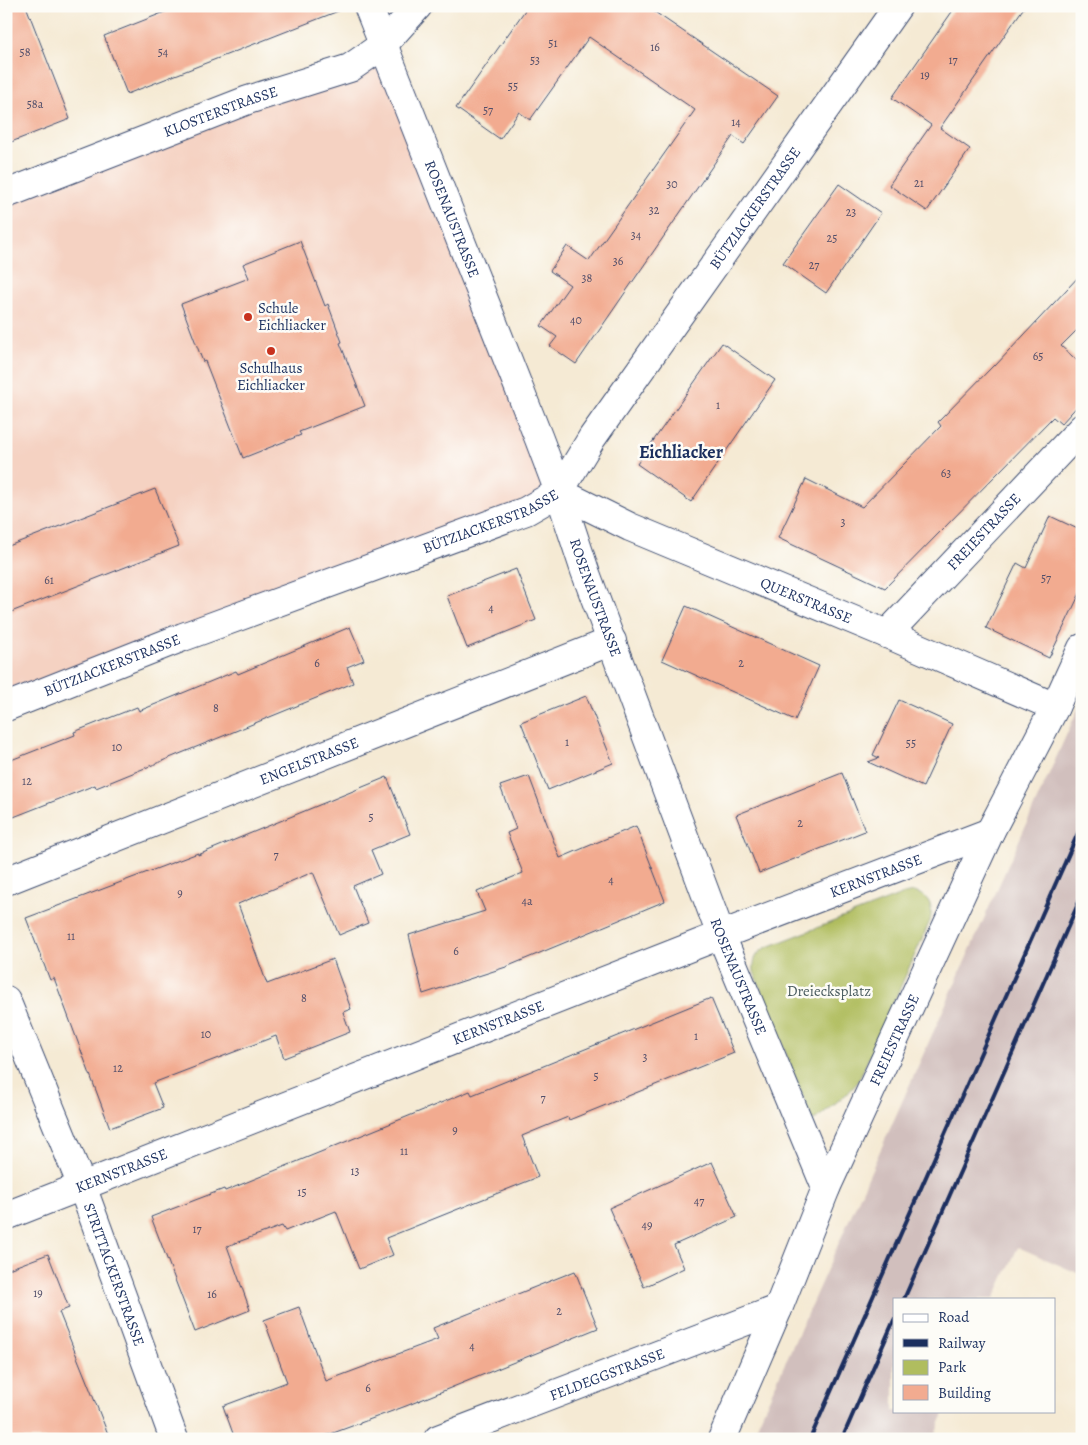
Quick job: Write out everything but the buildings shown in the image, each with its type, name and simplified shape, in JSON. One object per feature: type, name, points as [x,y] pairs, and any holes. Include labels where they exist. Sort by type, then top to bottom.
[{"type":"street","name":"ROSENAUSTRASSE","points":[[368,6],[559,492],[585,571],[721,935],[826,1188]]},
{"type":"street","name":"KLOSTERSTRASSE","points":[[6,194],[248,100],[350,68],[383,45],[418,6]]},
{"type":"street","name":"BÜTZIACKERSTRASSE","points":[[6,707],[183,637],[526,511],[559,492],[592,438],[898,6]]},
{"type":"street","name":"FREIESTRASSE","points":[[887,634],[1082,428]]},
{"type":"street","name":"QUERSTRASSE","points":[[559,492],[638,531],[887,634],[1055,707]]},
{"type":"street","name":"ENGELSTRASSE","points":[[6,881],[612,641]]},
{"type":"street","name":"FREIESTRASSE","points":[[722,1439],[778,1309],[826,1188],[990,832],[1055,707],[1082,648]]},
{"type":"street","name":"KERNSTRASSE","points":[[6,1216],[721,935],[990,832]]},
{"type":"street","name":"STRITTACKERSTRASSE","points":[[6,1000],[82,1186],[174,1439]]},
{"type":"street","name":"FELDEGGSTRASSE","points":[[438,1439],[778,1309]]},
{"type":"shaded area","name":"Schule Eichliacker","points":[[383,45],[559,492],[6,707],[6,194]]},
{"type":"shaded area","points":[[1082,700],[1082,1275],[1018,1247],[994,1298],[893,1298],[893,1412],[945,1412],[933,1439],[751,1439]]},
{"type":"green space","name":"Dreiecksplatz","points":[[913,892],[923,896],[929,902],[931,906],[930,921],[858,1082],[849,1092],[816,1119],[812,1120],[754,972],[755,958],[765,948]]},
{"type":"railway","points":[[810,1439],[1082,824]]},
{"type":"railway","points":[[904,1298],[1082,895]]},
{"type":"railway","points":[[842,1439],[893,1322]]},
{"type":"place","name":"Schule Eichliacker","points":[[248,317]]},
{"type":"place","name":"Schulhaus Eichliacker","points":[[271,351]]},
{"type":"district","name":"Eichliacker","points":[[681,452]]}]
